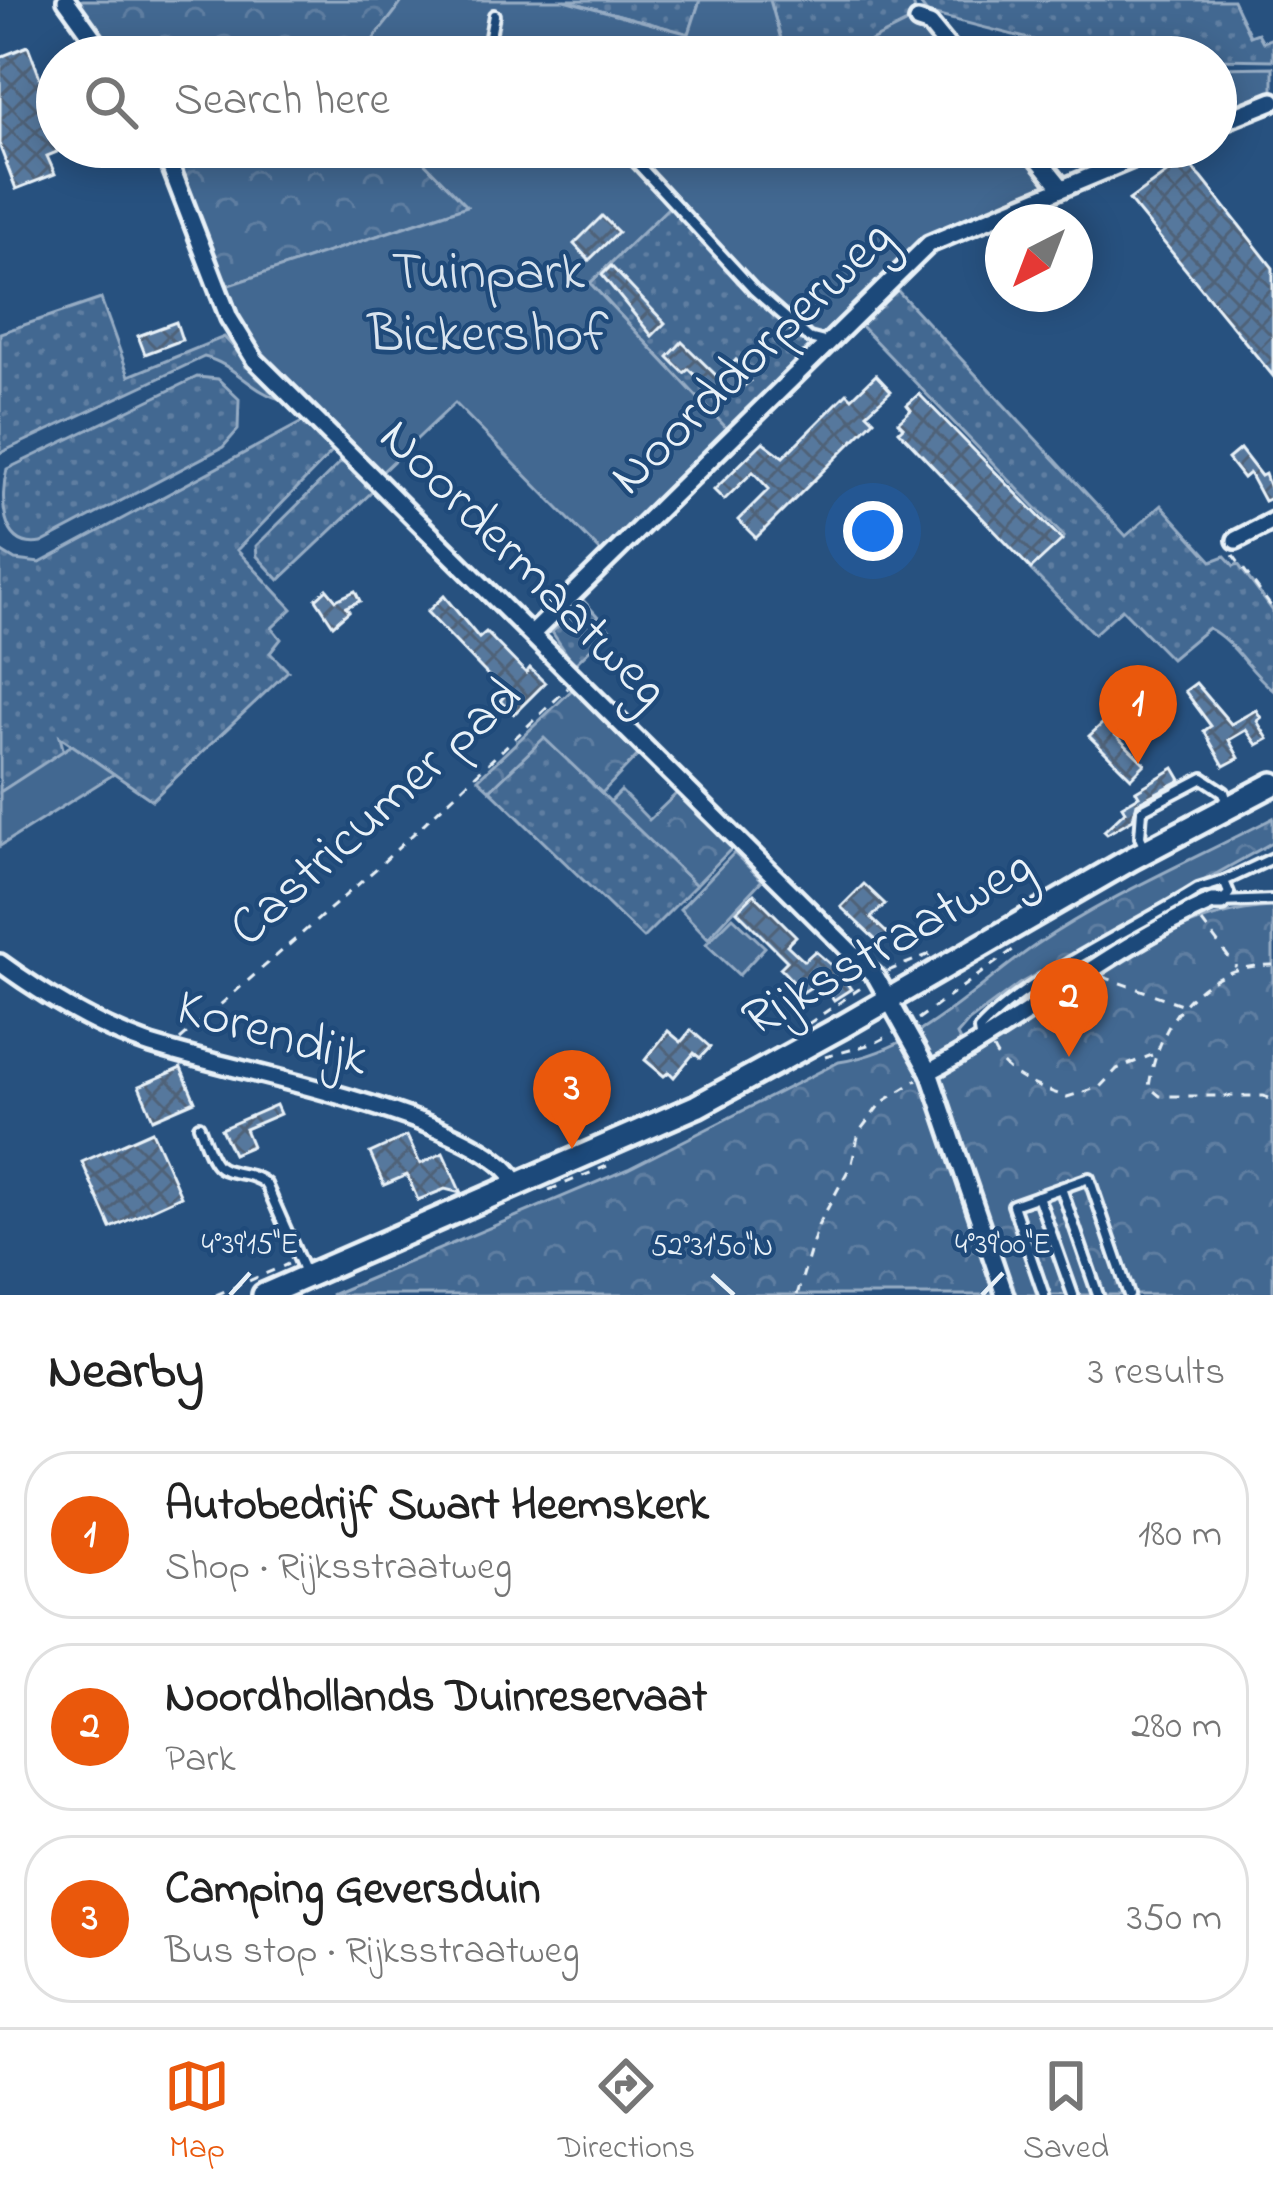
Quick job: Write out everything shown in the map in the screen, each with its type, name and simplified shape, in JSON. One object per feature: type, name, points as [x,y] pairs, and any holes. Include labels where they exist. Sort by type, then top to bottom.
[{"type":"main road","name":"Rijksstraatweg","points":[[264,1295],[697,1106],[1146,850],[1273,784]]},
{"type":"street","points":[[66,0],[91,36]]},
{"type":"street","points":[[918,21],[930,25],[939,36]]},
{"type":"street","points":[[1237,116],[1273,101]]},
{"type":"street","name":"Noordermaatweg","points":[[171,168],[229,318],[245,347],[876,977],[929,1072],[1005,1295]]},
{"type":"street","points":[[1046,168],[1063,188]]},
{"type":"street","name":"Noorddorperweg","points":[[532,634],[929,244],[1111,168]]},
{"type":"street","points":[[1235,539],[1273,521]]},
{"type":"street","points":[[929,1072],[1156,928],[1222,902]]},
{"type":"street","name":"Korendijk","points":[[0,963],[110,1028],[171,1052],[354,1100],[429,1127],[485,1152],[511,1171],[518,1186]]},
{"type":"lane","points":[[490,36],[494,15]]},
{"type":"lane","points":[[641,168],[754,290],[809,338],[830,344]]},
{"type":"lane","points":[[1146,850],[1140,837],[1142,810],[1203,778],[1224,792],[1228,807]]},
{"type":"lane","points":[[989,1038],[980,1036],[979,1030],[1032,988],[1198,889],[1273,858]]},
{"type":"lane","points":[[1222,902],[1229,893],[1224,881]]},
{"type":"lane","points":[[1222,902],[1269,899]]},
{"type":"lane","points":[[199,1126],[216,1165],[256,1175],[266,1184],[307,1277]]},
{"type":"lane","points":[[1044,1295],[1013,1204],[1089,1178],[1129,1295]]},
{"type":"lane","points":[[1061,1188],[1098,1295]]},
{"type":"lane","points":[[1038,1196],[1073,1295]]},
{"type":"path","points":[[1235,539],[1228,547],[1273,609]]},
{"type":"path","name":"Castricumer pad","points":[[171,1052],[578,678]]},
{"type":"path","points":[[1193,910],[1237,968]]},
{"type":"path","name":"Rijksstraatweg","points":[[863,1046],[905,1028],[1018,946]]},
{"type":"path","name":"Rijksstraatweg","points":[[801,1029],[876,977],[914,961]]},
{"type":"path","points":[[1273,964],[1237,968],[1211,981],[1184,1004],[1163,1031],[1149,1087],[1160,1096],[1264,1096],[1273,1101]]},
{"type":"path","points":[[1090,973],[1184,1004]]},
{"type":"path","points":[[989,1038],[999,1063],[1067,1097],[1100,1088],[1117,1069],[1154,1054]]},
{"type":"path","points":[[797,1295],[818,1226],[852,1163],[859,1132],[881,1102],[929,1072]]},
{"type":"green space","points":[[403,0],[377,36],[98,36],[75,2]]},
{"type":"green space","points":[[403,0],[564,0],[689,34],[700,0],[770,0],[780,36],[377,36]]},
{"type":"green space","points":[[564,0],[700,0],[689,34]]},
{"type":"green space","points":[[770,0],[912,0],[916,13],[924,17],[884,36],[780,36]]},
{"type":"green space","points":[[917,0],[1233,0],[1250,36],[1258,33],[1263,42],[1273,38],[1273,60],[1237,59],[1237,36],[1017,36],[927,13]]},
{"type":"green space","points":[[913,20],[935,36],[881,36]]},
{"type":"green space","points":[[1273,67],[1273,94],[1237,108],[1237,68]]},
{"type":"green space","points":[[176,168],[430,168],[468,206],[223,287]]},
{"type":"green space","name":"Tuinpark Bickershof","points":[[430,168],[1044,168],[1056,183],[1008,204],[985,204],[985,214],[928,239],[815,347],[671,205],[590,283],[730,432],[603,554],[455,403],[382,472],[261,357],[223,287],[467,206]]},
{"type":"green space","points":[[672,204],[815,347],[730,432],[590,283]]},
{"type":"green space","points":[[897,290],[1126,536],[1161,505],[1212,561],[1225,556],[1234,566],[1238,564],[1273,611],[1273,690],[1226,640],[1208,628],[1171,659],[1122,609],[1094,634],[1030,569],[1064,537],[859,324],[888,292]]},
{"type":"green space","points":[[101,299],[129,376],[224,337],[284,400],[204,357],[0,453],[0,333]]},
{"type":"green space","points":[[197,377],[218,379],[239,399],[238,430],[223,447],[41,543],[27,543],[10,530],[4,506],[7,469]]},
{"type":"green space","points":[[304,421],[333,451],[237,550],[292,609],[272,628],[281,639],[270,653],[288,671],[152,800],[60,737],[64,752],[0,792],[0,551],[15,560],[40,563]]},
{"type":"green space","points":[[343,460],[373,491],[279,580],[257,556],[256,546]]},
{"type":"green space","points":[[582,599],[610,630],[574,665],[552,632],[573,611],[568,606]]},
{"type":"green space","points":[[574,688],[639,754],[602,793],[544,738],[490,790],[478,779]]},
{"type":"green space","points":[[544,737],[696,885],[643,938],[490,790]]},
{"type":"green space","points":[[72,745],[114,774],[0,846],[0,792]]},
{"type":"green space","points":[[621,791],[649,820],[677,793],[732,848],[696,885],[610,802]]},
{"type":"green space","points":[[1273,818],[1273,842],[1019,984],[957,1035],[974,1057],[1153,941],[1191,924],[1273,907],[1273,1295],[331,1295],[628,1169],[839,1062],[895,1045],[1064,927]]},
{"type":"green space","points":[[734,853],[762,880],[708,938],[680,909]]},
{"type":"green space","points":[[733,917],[765,947],[739,975],[706,944]]},
{"type":"building","points":[[28,46],[36,67],[36,168],[52,168],[55,174],[16,189],[0,147],[0,57]]},
{"type":"building","points":[[1173,168],[1192,168],[1202,178],[1273,268],[1273,376],[1129,200]]},
{"type":"building","points":[[602,216],[618,232],[589,260],[574,244]]},
{"type":"building","points":[[611,266],[665,323],[652,336],[602,275]]},
{"type":"building","points":[[176,322],[182,340],[145,354],[138,336]]},
{"type":"building","points":[[682,342],[719,378],[736,360],[750,381],[722,403],[689,369],[684,373],[668,357]]},
{"type":"building","points":[[876,375],[891,391],[867,413],[874,420],[756,538],[738,520],[769,489],[753,472],[724,500],[714,490],[763,442],[783,457],[847,393],[852,398]]},
{"type":"building","points":[[919,394],[1062,540],[1031,569],[899,431],[903,427],[898,422],[911,410],[907,405]]},
{"type":"building","points":[[1240,449],[1261,476],[1265,474],[1273,497],[1264,501],[1249,473],[1243,478],[1228,459]]},
{"type":"building","points":[[327,589],[336,600],[355,591],[360,601],[346,607],[349,611],[333,625],[316,599]]},
{"type":"building","points":[[444,596],[479,638],[486,632],[526,673],[530,668],[545,683],[514,714],[500,701],[506,694],[427,612]]},
{"type":"building","points":[[1196,683],[1231,724],[1256,710],[1268,739],[1257,745],[1246,730],[1229,740],[1239,758],[1224,766],[1204,731],[1211,726],[1185,691]]},
{"type":"building","points":[[1103,723],[1145,764],[1131,778],[1089,736]]},
{"type":"building","points":[[1174,768],[1181,780],[1137,803],[1133,819],[1107,834],[1104,831],[1125,811],[1122,806],[1139,796],[1136,791]]},
{"type":"building","points":[[864,884],[885,904],[871,918],[889,935],[880,944],[841,907]]},
{"type":"building","points":[[754,894],[796,936],[787,945],[804,961],[815,951],[851,989],[834,1000],[824,985],[818,991],[813,986],[803,992],[780,968],[787,961],[737,911]]},
{"type":"building","points":[[691,1030],[710,1047],[700,1058],[694,1053],[674,1077],[669,1072],[664,1076],[645,1060],[668,1031],[681,1042]]},
{"type":"building","points":[[181,1068],[195,1101],[153,1119],[139,1086]]},
{"type":"building","points":[[276,1105],[280,1114],[245,1129],[252,1146],[233,1154],[221,1129]]},
{"type":"building","points":[[152,1131],[181,1196],[111,1228],[82,1162]]},
{"type":"building","points":[[407,1136],[420,1164],[443,1153],[461,1193],[445,1189],[418,1200],[407,1175],[384,1185],[370,1153]]},
{"type":"place","name":"Autobedrijf Swart Heemskerk","points":[[1138,764]]},
{"type":"place","name":"Noordhollands Duinreservaat","points":[[1069,1057]]},
{"type":"place","name":"Camping Geversduin","points":[[572,1149]]}]
